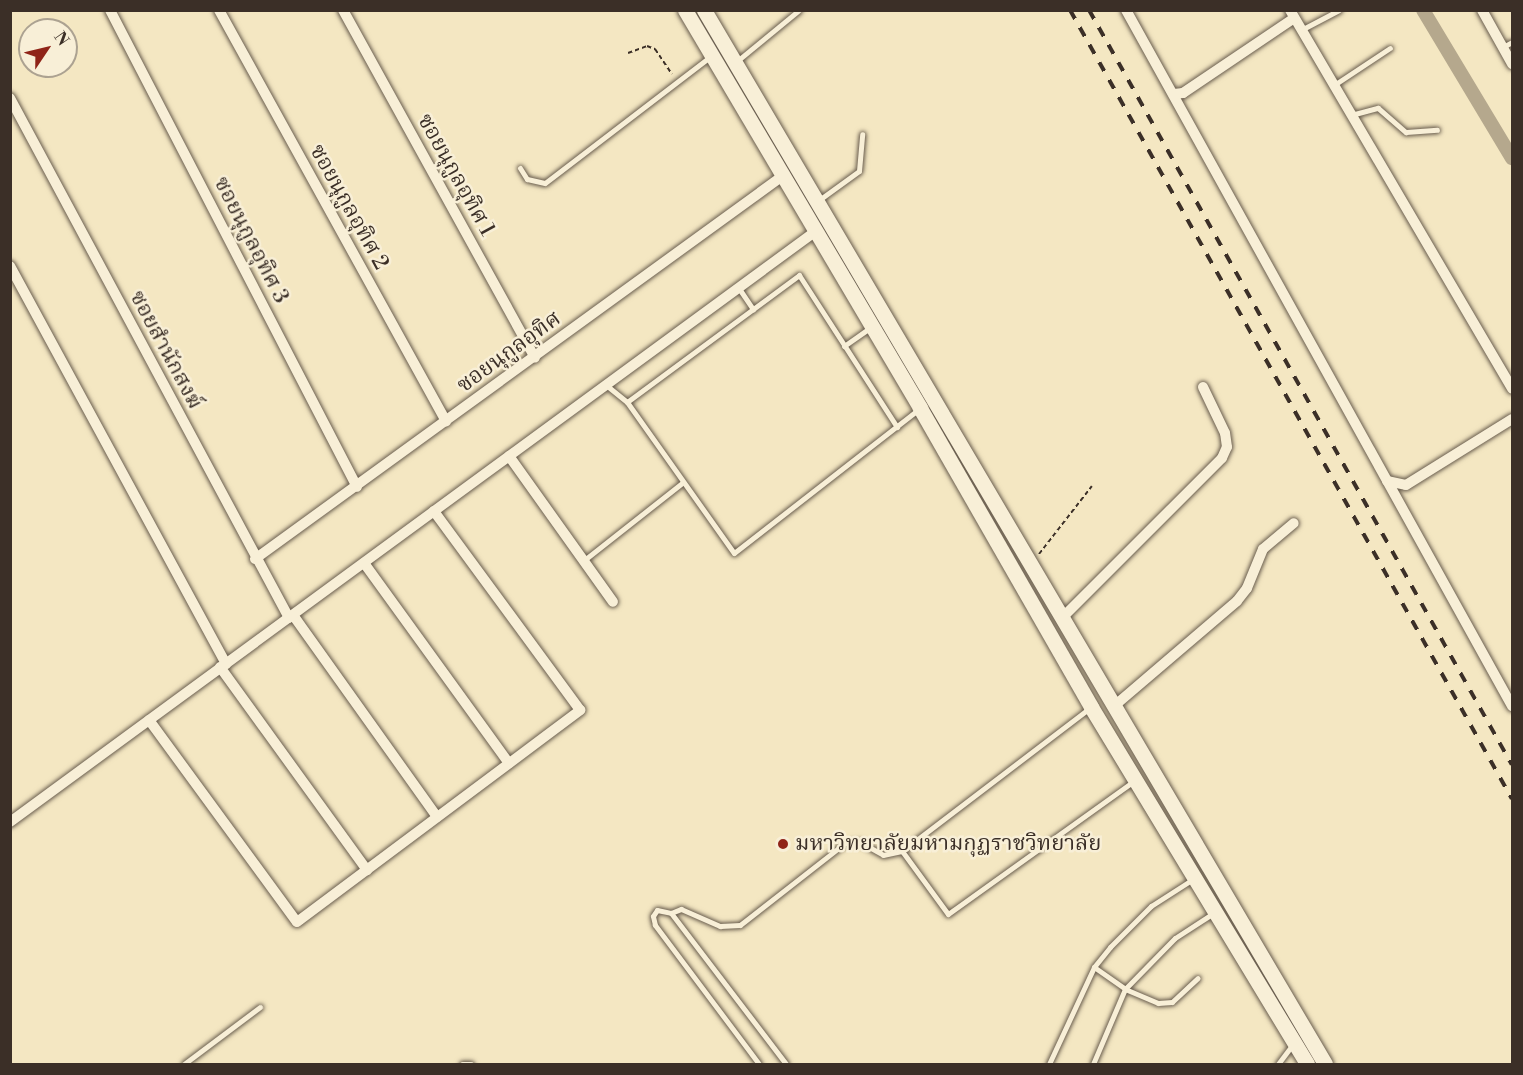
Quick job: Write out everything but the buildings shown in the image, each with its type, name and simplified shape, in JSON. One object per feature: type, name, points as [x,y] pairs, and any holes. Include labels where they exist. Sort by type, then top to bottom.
[{"type":"main road","points":[[685,10],[873,326],[1091,707],[1195,878],[1222,907],[1326,1065]]},
{"type":"main road","points":[[704,10],[1209,869],[1222,907],[1307,1065]]},
{"type":"main road","points":[[816,231],[830,223]]},
{"type":"main road","points":[[1195,878],[1209,869]]},
{"type":"street","name":"ซอยนุกูลอุทิศ 3","points":[[110,10],[357,487]]},
{"type":"street","name":"ซอยนุกูลอุทิศ 2","points":[[219,10],[446,421]]},
{"type":"street","name":"ซอยนุกูลอุทิศ 1","points":[[343,10],[535,358]]},
{"type":"street","points":[[1482,10],[1508,45],[1512,64]]},
{"type":"street","points":[[1129,12],[1512,706]]},
{"type":"street","points":[[1174,94],[1183,93],[1292,14],[1512,389]]},
{"type":"street","name":"ซอยสำนักสงฆ์","points":[[10,98],[255,559],[291,616],[437,817]]},
{"type":"street","name":"ซอยนุกูลอุทิศ","points":[[255,559],[535,358],[783,175]]},
{"type":"street","points":[[10,822],[816,231]]},
{"type":"street","points":[[10,266],[223,666],[368,870]]},
{"type":"street","points":[[1062,618],[1222,458],[1227,447],[1225,433],[1203,387]]},
{"type":"street","points":[[1387,481],[1406,485],[1512,419]]},
{"type":"street","points":[[509,456],[613,602]]},
{"type":"street","points":[[149,720],[297,922],[368,870],[580,710],[434,511]]},
{"type":"street","points":[[1113,707],[1237,601],[1247,588],[1263,549],[1294,523]]},
{"type":"street","points":[[364,563],[509,763]]},
{"type":"lane","points":[[735,62],[799,10]]},
{"type":"lane","points":[[1302,30],[1339,10]]},
{"type":"lane","points":[[1334,85],[1390,48]]},
{"type":"lane","points":[[520,168],[527,179],[544,183],[712,55]]},
{"type":"lane","points":[[1351,114],[1378,108],[1406,132],[1437,130]]},
{"type":"lane","points":[[818,201],[859,171],[862,134]]},
{"type":"lane","points":[[627,402],[799,275],[897,427]]},
{"type":"lane","points":[[738,287],[753,309]]},
{"type":"lane","points":[[844,346],[873,326]]},
{"type":"lane","points":[[606,385],[627,402],[682,483],[734,553],[920,408]]},
{"type":"lane","points":[[583,561],[682,483]]},
{"type":"lane","points":[[759,1065],[655,926],[652,916],[657,910],[671,913],[681,909],[720,926],[740,925],[845,843],[860,842],[883,855],[902,851],[1091,707]]},
{"type":"lane","points":[[902,851],[948,914],[1136,780]]},
{"type":"lane","points":[[1049,1065],[1094,967],[1151,906],[1195,878]]},
{"type":"lane","points":[[1093,1065],[1125,989],[1174,938],[1222,907]]},
{"type":"lane","points":[[671,913],[786,1065]]},
{"type":"lane","points":[[1094,967],[1125,989],[1158,1003],[1168,1003],[1198,978]]},
{"type":"lane","points":[[184,1065],[260,1007]]},
{"type":"lane","points":[[1278,1065],[1294,1043]]},
{"type":"lane","points":[[462,1065],[471,1065]]},
{"type":"path","points":[[628,53],[647,46],[655,49],[677,81]]},
{"type":"path","points":[[1030,566],[1092,486]]},
{"type":"waterway","points":[[1423,10],[1512,158]]},
{"type":"railway","points":[[1070,10],[1512,799]]},
{"type":"railway","points":[[1089,10],[1512,765]]},
{"type":"place","name":"มหาวิทยาลัยมหามกุฏราชวิทยาลัย","points":[[783,844]]}]
